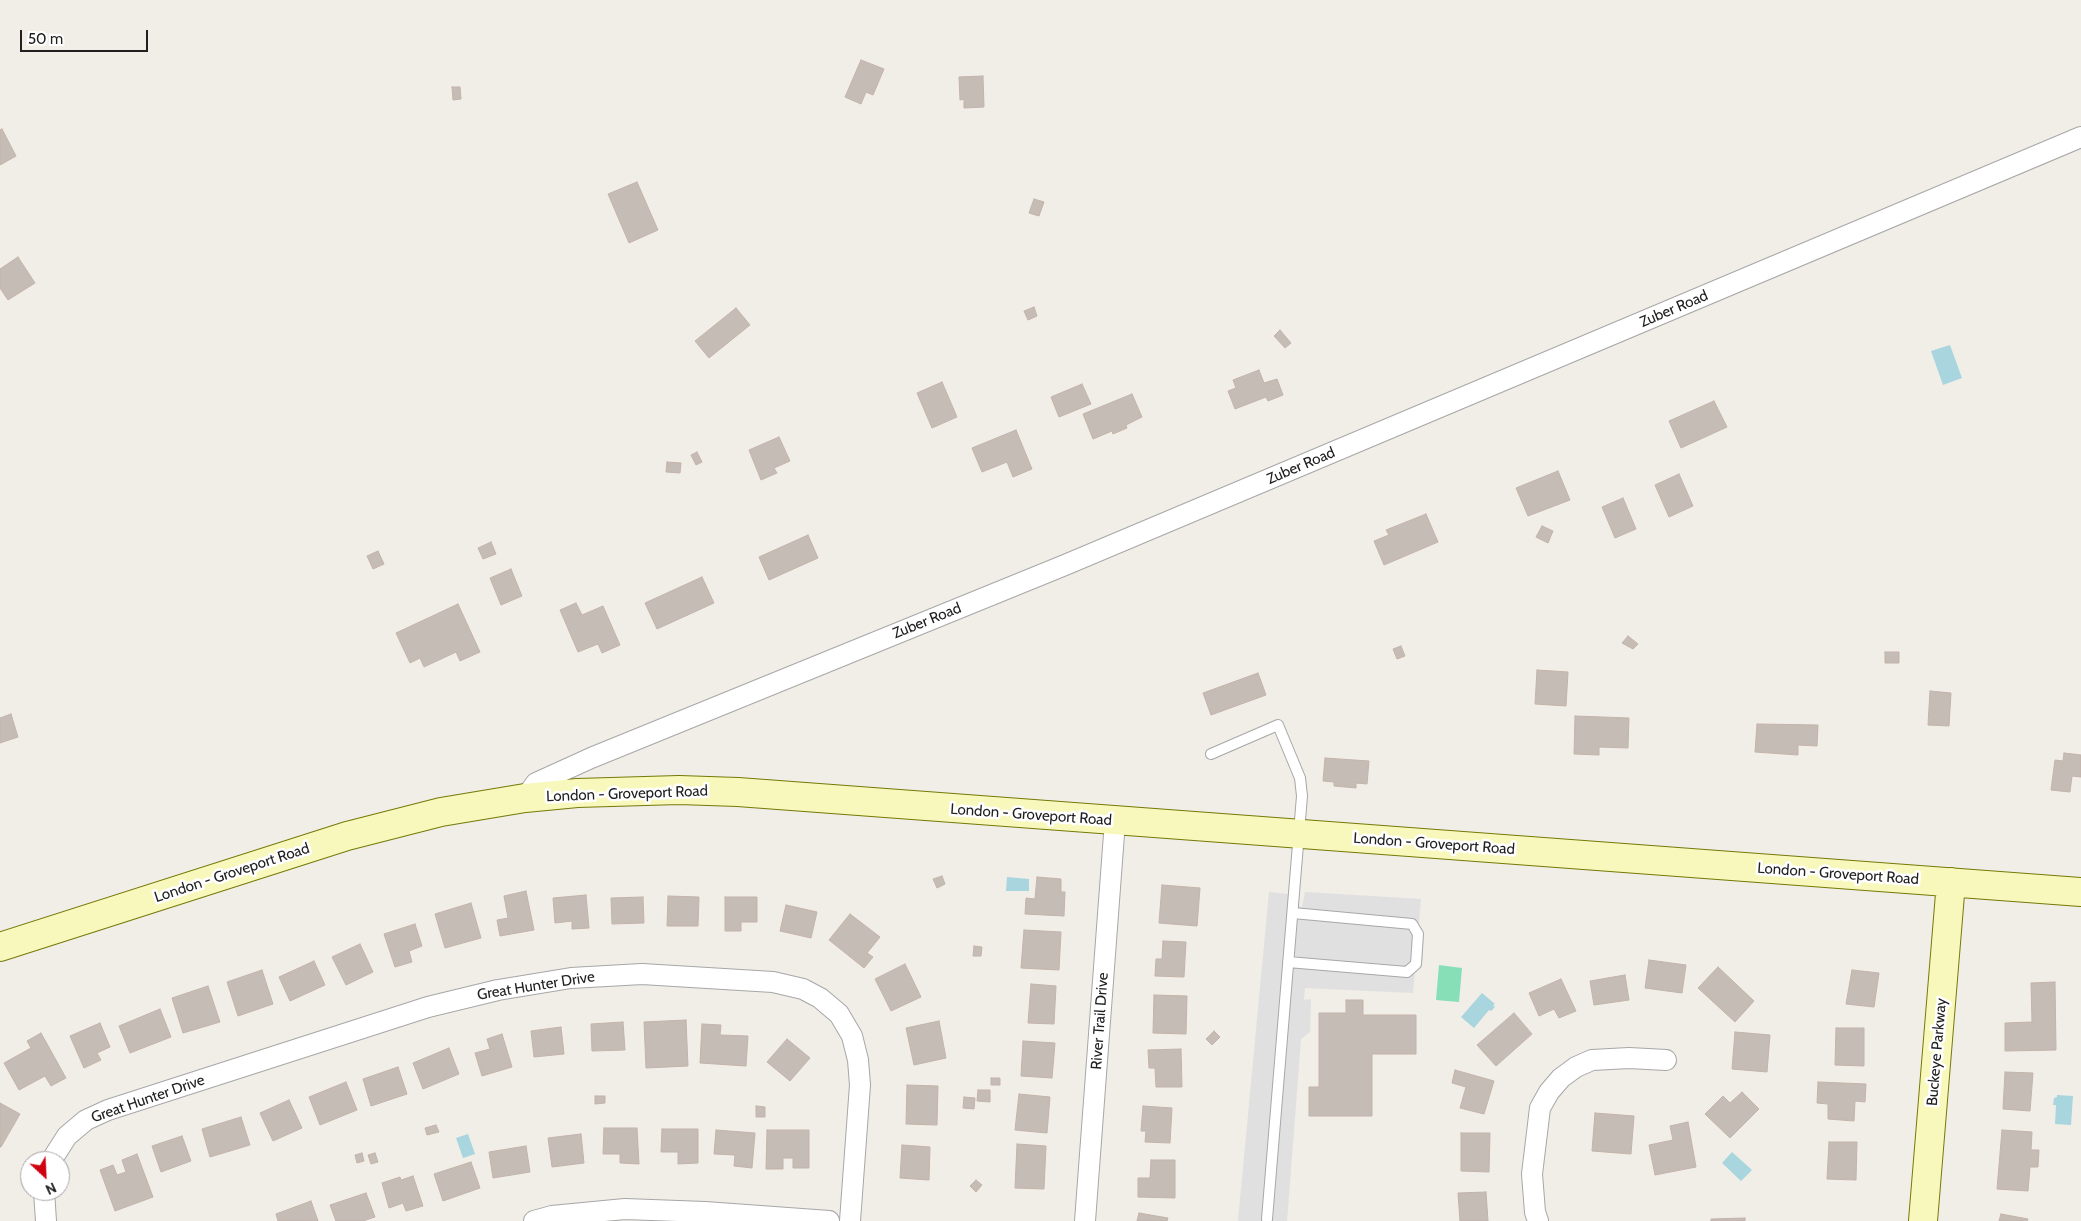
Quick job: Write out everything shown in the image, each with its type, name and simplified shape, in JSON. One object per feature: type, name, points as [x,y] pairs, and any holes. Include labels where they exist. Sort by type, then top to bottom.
[{"type":"main road","name":"London - Groveport Road","points":[[0,947],[347,836],[441,812],[525,798],[578,793],[679,790],[738,792],[2081,892]]},
{"type":"main road","name":"Buckeye Parkway","points":[[1922,1221],[1951,882]]},
{"type":"street","name":"Zuber Road","points":[[525,798],[536,783],[590,758],[1065,565],[2081,137]]},
{"type":"street","name":"River Trail Drive","points":[[1085,1221],[1115,821]]},
{"type":"street","name":"Great Hunter Drive","points":[[57,1151],[67,1136],[86,1120],[108,1110],[428,1007],[498,990],[571,978],[642,974],[773,982],[803,990],[820,998],[839,1014],[852,1036],[858,1060],[860,1085],[850,1221]]},
{"type":"street","points":[[1538,1221],[1535,1212],[1532,1174],[1540,1108],[1549,1092],[1561,1078],[1576,1067],[1592,1060],[1629,1058],[1666,1060]]},
{"type":"street","points":[[45,1201],[46,1221]]},
{"type":"street","points":[[534,1221],[552,1216],[634,1209],[829,1221]]},
{"type":"lane","points":[[1211,754],[1278,726],[1300,778],[1302,796],[1268,1219]]},
{"type":"lane","points":[[1288,962],[1407,972],[1416,964],[1418,934],[1412,924],[1293,913]]},
{"type":"green space","points":[[1439,965],[1462,968],[1459,1002],[1436,1000]]},
{"type":"shaded area","points":[[1269,892],[1297,895],[1296,905],[1302,907],[1305,892],[1421,899],[1413,993],[1305,988],[1304,1000],[1311,999],[1310,1032],[1301,1039],[1287,1221],[1238,1221]]},
{"type":"water","points":[[1950,345],[1962,378],[1943,385],[1931,351]]},
{"type":"water","points":[[1007,877],[1029,879],[1029,891],[1006,891]]},
{"type":"water","points":[[1482,993],[1495,1004],[1493,1005],[1495,1007],[1491,1011],[1489,1010],[1474,1028],[1461,1017]]},
{"type":"water","points":[[2057,1095],[2073,1096],[2071,1125],[2055,1124],[2056,1105],[2053,1105],[2054,1098]]},
{"type":"water","points":[[468,1134],[475,1154],[463,1158],[456,1138]]},
{"type":"water","points":[[1732,1152],[1752,1170],[1741,1181],[1722,1163]]},
{"type":"building","points":[[861,60],[884,69],[873,95],[866,92],[861,104],[845,97]]},
{"type":"building","points":[[983,76],[984,107],[964,108],[964,99],[960,100],[959,77]]},
{"type":"building","points":[[452,87],[460,87],[461,99],[453,100]]},
{"type":"building","points":[[2,129],[16,156],[0,165],[0,130]]},
{"type":"building","points":[[637,182],[658,230],[629,243],[608,194]]},
{"type":"building","points":[[1034,199],[1044,202],[1039,216],[1029,213]]},
{"type":"building","points":[[18,257],[35,283],[8,300],[0,288],[0,269]]},
{"type":"building","points":[[1034,307],[1037,316],[1028,320],[1024,311]]},
{"type":"building","points":[[736,308],[750,325],[709,358],[695,341]]},
{"type":"building","points":[[1280,330],[1291,343],[1285,348],[1274,336]]},
{"type":"building","points":[[1259,370],[1264,383],[1277,379],[1283,395],[1268,401],[1266,397],[1235,409],[1228,391],[1236,388],[1233,380]]},
{"type":"building","points":[[942,382],[957,417],[932,428],[917,393]]},
{"type":"building","points":[[1082,384],[1091,404],[1059,417],[1051,397]]},
{"type":"building","points":[[1132,394],[1142,417],[1126,425],[1127,428],[1113,434],[1112,431],[1093,439],[1083,414]]},
{"type":"building","points":[[1714,401],[1727,427],[1681,448],[1669,421]]},
{"type":"building","points":[[1016,430],[1032,469],[1013,477],[1007,462],[982,472],[972,448]]},
{"type":"building","points":[[779,437],[790,461],[774,468],[777,473],[761,480],[749,450]]},
{"type":"building","points":[[697,452],[702,462],[696,465],[691,455]]},
{"type":"building","points":[[667,462],[681,463],[680,473],[666,472]]},
{"type":"building","points":[[1558,471],[1570,500],[1528,516],[1516,488]]},
{"type":"building","points":[[1679,474],[1693,506],[1669,517],[1655,485]]},
{"type":"building","points":[[1623,498],[1636,529],[1615,538],[1602,507]]},
{"type":"building","points":[[1426,514],[1438,542],[1384,565],[1374,541],[1389,535],[1386,530]]},
{"type":"building","points":[[1542,526],[1553,531],[1548,543],[1536,537]]},
{"type":"building","points":[[808,535],[818,558],[769,580],[759,557]]},
{"type":"building","points":[[491,542],[496,554],[483,559],[478,548]]},
{"type":"building","points":[[378,551],[384,564],[373,569],[367,556]]},
{"type":"building","points":[[511,569],[522,596],[501,605],[490,578]]},
{"type":"building","points":[[702,577],[714,603],[657,629],[645,603]]},
{"type":"building","points":[[576,603],[582,615],[603,606],[620,645],[602,653],[598,644],[578,652],[560,610]]},
{"type":"building","points":[[458,604],[480,652],[460,661],[456,652],[424,667],[420,658],[410,663],[396,633]]},
{"type":"building","points":[[1628,636],[1638,644],[1633,649],[1622,643]]},
{"type":"building","points":[[1401,646],[1405,656],[1397,659],[1393,649]]},
{"type":"building","points":[[1885,652],[1899,652],[1899,663],[1885,663]]},
{"type":"building","points":[[1537,670],[1568,672],[1566,706],[1535,704]]},
{"type":"building","points":[[1258,673],[1266,695],[1211,715],[1203,693]]},
{"type":"building","points":[[1930,691],[1951,693],[1949,726],[1928,725]]},
{"type":"building","points":[[11,714],[18,737],[0,743],[0,718]]},
{"type":"building","points":[[1575,716],[1629,718],[1628,748],[1599,747],[1599,755],[1574,754]]},
{"type":"building","points":[[1757,724],[1818,725],[1817,746],[1798,745],[1798,755],[1755,752]]},
{"type":"building","points":[[2064,753],[2081,755],[2081,777],[2072,776],[2070,792],[2051,790],[2055,760],[2063,761]]},
{"type":"building","points":[[1325,758],[1369,761],[1367,784],[1356,783],[1356,788],[1334,786],[1334,782],[1323,781]]},
{"type":"building","points":[[942,876],[945,884],[937,888],[933,879]]},
{"type":"building","points":[[1037,877],[1061,879],[1061,892],[1065,892],[1064,916],[1025,914],[1026,898],[1035,899]]},
{"type":"building","points":[[1162,885],[1200,888],[1197,926],[1159,923]]},
{"type":"building","points":[[526,891],[534,930],[500,936],[497,920],[508,918],[504,896]]},
{"type":"building","points":[[586,895],[589,928],[572,929],[572,921],[555,923],[553,898]]},
{"type":"building","points":[[668,896],[699,897],[698,926],[667,926]]},
{"type":"building","points":[[643,897],[644,923],[612,924],[611,898]]},
{"type":"building","points":[[725,897],[757,897],[757,922],[741,922],[741,931],[725,931]]},
{"type":"building","points":[[471,903],[481,938],[445,948],[435,914]]},
{"type":"building","points":[[786,905],[817,912],[811,938],[780,931]]},
{"type":"building","points":[[850,914],[880,937],[867,953],[873,957],[864,968],[829,940]]},
{"type":"building","points":[[415,924],[422,946],[409,951],[412,962],[395,967],[384,934]]},
{"type":"building","points":[[1024,930],[1061,932],[1059,970],[1021,968]]},
{"type":"building","points":[[1163,941],[1186,942],[1184,977],[1155,976],[1156,959],[1162,959]]},
{"type":"building","points":[[360,944],[373,972],[346,985],[332,957]]},
{"type":"building","points":[[974,946],[982,947],[981,956],[973,956]]},
{"type":"building","points":[[1649,960],[1686,965],[1682,993],[1645,988]]},
{"type":"building","points":[[314,961],[325,985],[290,1001],[279,977]]},
{"type":"building","points":[[905,964],[921,997],[891,1011],[875,979]]},
{"type":"building","points":[[1718,967],[1754,1001],[1735,1022],[1698,988]]},
{"type":"building","points":[[262,970],[273,1004],[238,1016],[227,982]]},
{"type":"building","points":[[1852,970],[1879,973],[1874,1007],[1846,1004]]},
{"type":"building","points":[[1625,975],[1629,1000],[1594,1005],[1590,981]]},
{"type":"building","points":[[1561,979],[1576,1011],[1559,1018],[1554,1009],[1539,1016],[1529,993]]},
{"type":"building","points":[[2055,982],[2056,1050],[2005,1051],[2005,1023],[2032,1022],[2031,983]]},
{"type":"building","points":[[1031,984],[1056,986],[1054,1024],[1028,1023]]},
{"type":"building","points":[[208,986],[220,1022],[183,1033],[172,998]]},
{"type":"building","points":[[1154,995],[1187,996],[1186,1034],[1153,1033]]},
{"type":"building","points":[[1346,1000],[1363,1000],[1363,1015],[1416,1015],[1416,1054],[1372,1054],[1372,1116],[1309,1116],[1309,1087],[1319,1087],[1319,1013],[1346,1013]]},
{"type":"building","points":[[160,1009],[171,1037],[130,1053],[119,1026]]},
{"type":"building","points":[[1514,1013],[1532,1034],[1496,1066],[1477,1045]]},
{"type":"building","points":[[686,1020],[688,1066],[646,1068],[644,1022]]},
{"type":"building","points":[[939,1021],[946,1058],[914,1065],[906,1028]]},
{"type":"building","points":[[623,1022],[625,1050],[592,1051],[591,1024]]},
{"type":"building","points":[[100,1023],[110,1047],[97,1053],[101,1060],[84,1068],[70,1036]]},
{"type":"building","points":[[702,1024],[721,1025],[720,1035],[748,1036],[746,1066],[700,1063]]},
{"type":"building","points":[[561,1027],[564,1054],[534,1057],[531,1031]]},
{"type":"building","points":[[1836,1028],[1864,1028],[1864,1066],[1835,1065]]},
{"type":"building","points":[[1214,1031],[1220,1037],[1212,1045],[1206,1039]]},
{"type":"building","points":[[1735,1032],[1770,1035],[1767,1072],[1732,1069]]},
{"type":"building","points":[[41,1033],[66,1078],[51,1086],[45,1076],[19,1090],[4,1063],[31,1048],[27,1041]]},
{"type":"building","points":[[502,1034],[512,1067],[482,1076],[475,1053],[490,1049],[487,1039]]},
{"type":"building","points":[[787,1039],[810,1058],[790,1081],[767,1062]]},
{"type":"building","points":[[1023,1041],[1055,1043],[1052,1078],[1021,1076]]},
{"type":"building","points":[[449,1048],[459,1074],[423,1089],[413,1063]]},
{"type":"building","points":[[1181,1049],[1182,1087],[1156,1087],[1155,1068],[1149,1068],[1148,1050]]},
{"type":"building","points":[[398,1067],[407,1094],[371,1106],[363,1079]]},
{"type":"building","points":[[1455,1070],[1494,1081],[1484,1114],[1460,1108],[1466,1087],[1452,1083]]},
{"type":"building","points":[[2005,1072],[2033,1073],[2030,1111],[2003,1109]]},
{"type":"building","points":[[991,1078],[1000,1078],[1000,1085],[991,1085]]},
{"type":"building","points":[[346,1082],[357,1110],[320,1125],[309,1097]]},
{"type":"building","points":[[1818,1082],[1866,1084],[1865,1102],[1855,1101],[1854,1121],[1828,1119],[1828,1104],[1817,1103]]},
{"type":"building","points":[[907,1085],[938,1086],[937,1125],[906,1124]]},
{"type":"building","points":[[978,1090],[990,1090],[990,1102],[977,1101]]},
{"type":"building","points":[[1742,1092],[1759,1109],[1730,1138],[1705,1114],[1723,1096],[1730,1103]]},
{"type":"building","points":[[1019,1094],[1050,1097],[1047,1133],[1015,1130]]},
{"type":"building","points":[[595,1096],[605,1096],[605,1103],[595,1104]]},
{"type":"building","points":[[964,1097],[975,1098],[974,1109],[963,1108]]},
{"type":"building","points":[[289,1100],[302,1128],[273,1141],[260,1113]]},
{"type":"building","points":[[0,1103],[20,1114],[1,1147],[0,1147]]},
{"type":"building","points":[[756,1106],[765,1107],[765,1117],[756,1117]]},
{"type":"building","points":[[1143,1106],[1172,1108],[1170,1143],[1145,1142],[1146,1131],[1141,1131]]},
{"type":"building","points":[[1595,1113],[1634,1116],[1631,1154],[1592,1151]]},
{"type":"building","points":[[241,1117],[250,1145],[210,1157],[202,1129]]},
{"type":"building","points":[[1688,1122],[1696,1167],[1655,1175],[1649,1145],[1673,1140],[1670,1126]]},
{"type":"building","points":[[436,1125],[439,1132],[427,1135],[425,1128]]},
{"type":"building","points":[[604,1128],[637,1128],[639,1164],[620,1163],[620,1154],[603,1154]]},
{"type":"building","points":[[662,1129],[698,1129],[698,1163],[678,1164],[678,1152],[661,1152]]},
{"type":"building","points":[[716,1130],[755,1133],[752,1168],[734,1166],[735,1155],[714,1154]]},
{"type":"building","points":[[767,1130],[809,1130],[809,1168],[793,1168],[793,1158],[783,1158],[783,1169],[766,1169]]},
{"type":"building","points":[[2002,1130],[2032,1132],[2031,1150],[2039,1150],[2038,1167],[2030,1167],[2028,1191],[1997,1189]]},
{"type":"building","points":[[1461,1133],[1490,1133],[1489,1172],[1461,1171]]},
{"type":"building","points":[[581,1134],[584,1163],[552,1167],[548,1138]]},
{"type":"building","points":[[182,1136],[191,1161],[161,1172],[152,1146]]},
{"type":"building","points":[[1829,1142],[1857,1142],[1856,1180],[1827,1179]]},
{"type":"building","points":[[1017,1144],[1046,1146],[1044,1189],[1015,1188]]},
{"type":"building","points":[[902,1145],[930,1147],[929,1180],[900,1178]]},
{"type":"building","points":[[526,1146],[530,1172],[493,1178],[489,1152]]},
{"type":"building","points":[[362,1153],[364,1161],[357,1163],[355,1155]]},
{"type":"building","points":[[375,1153],[378,1162],[371,1164],[368,1155]]},
{"type":"building","points":[[137,1154],[153,1197],[115,1211],[100,1170],[113,1165],[117,1175],[126,1172],[122,1160]]},
{"type":"building","points":[[1151,1160],[1175,1160],[1175,1198],[1138,1197],[1138,1178],[1150,1178]]},
{"type":"building","points":[[471,1162],[480,1188],[443,1201],[434,1174]]},
{"type":"building","points":[[413,1176],[423,1206],[406,1211],[403,1203],[389,1208],[382,1183],[400,1177],[401,1180]]},
{"type":"building","points":[[976,1180],[982,1185],[976,1192],[970,1186]]},
{"type":"building","points":[[1486,1192],[1488,1221],[1460,1221],[1458,1193]]},
{"type":"building","points":[[366,1193],[375,1217],[363,1221],[336,1221],[330,1205]]},
{"type":"building","points":[[311,1201],[318,1221],[278,1221],[276,1214]]},
{"type":"building","points":[[1139,1213],[1168,1218],[1167,1221],[1137,1221]]},
{"type":"building","points":[[2001,1214],[2028,1219],[2027,1221],[1999,1221]]},
{"type":"building","points":[[1745,1218],[1745,1221],[1711,1221],[1711,1219]]}]
